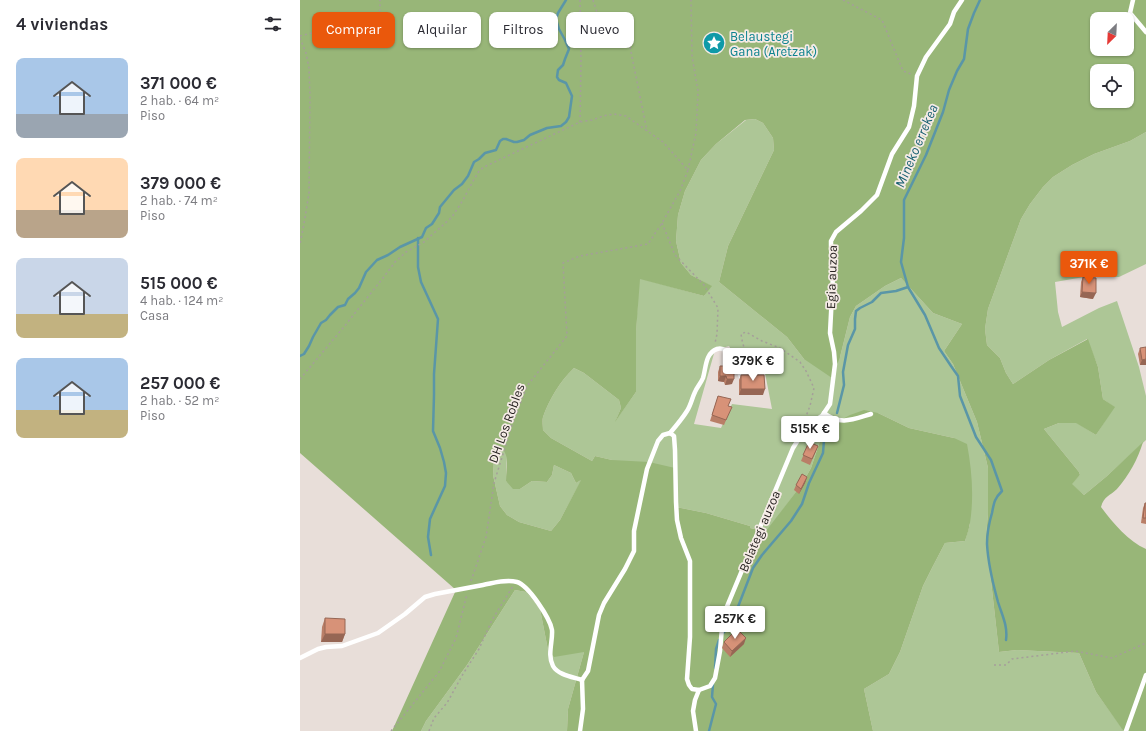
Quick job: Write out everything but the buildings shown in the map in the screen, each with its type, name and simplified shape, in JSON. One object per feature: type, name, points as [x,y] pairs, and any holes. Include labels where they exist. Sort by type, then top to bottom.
[{"type":"lane","name":"Egia auzoa","points":[[800,437],[814,421],[822,416],[830,404],[835,364],[830,333],[832,275],[830,249],[831,241],[836,232],[877,195],[892,154],[909,127],[914,106],[917,76],[926,56],[950,24],[954,12],[962,0]]},
{"type":"lane","points":[[1133,0],[1130,13],[1146,32]]},
{"type":"lane","points":[[580,731],[583,694],[582,680],[588,671],[599,615],[604,603],[634,551],[634,530],[647,469],[658,441],[663,435],[670,433],[688,410],[695,392],[703,378],[708,358],[712,352],[718,349],[724,349],[731,355],[741,377]]},
{"type":"lane","points":[[824,413],[829,418],[837,421],[846,421],[871,414]]},
{"type":"lane","points":[[670,433],[674,436],[677,520],[681,538],[690,561],[690,637],[687,680],[692,689],[699,690],[695,700],[694,710],[696,731]]},
{"type":"lane","name":"Belategi auzoa","points":[[699,690],[710,686],[715,678],[720,650],[723,616],[793,448],[800,437]]},
{"type":"lane","points":[[300,658],[318,649],[342,646],[378,634],[425,598],[435,594],[503,581],[517,582],[525,586],[536,599],[552,629],[550,659],[553,667],[559,672],[582,680]]},
{"type":"lane","points":[[1126,731],[1146,675]]},
{"type":"path","points":[[300,244],[309,193],[310,96],[308,60],[300,37],[376,16],[380,10],[380,0]]},
{"type":"path","points":[[580,0],[580,122]]},
{"type":"path","points":[[593,0],[602,28],[629,42],[647,131]]},
{"type":"path","name":"DH Los Robles","points":[[390,731],[439,672],[456,638],[469,588],[486,537],[494,483],[512,424],[526,386],[567,336],[563,263],[580,256],[648,244],[680,191],[688,170],[696,133],[698,91],[692,56],[691,0]]},
{"type":"path","points":[[843,0],[882,20],[903,71],[917,76]]},
{"type":"path","points":[[300,379],[358,310],[395,262],[406,252],[424,242],[452,218],[464,200],[472,182],[479,171],[484,167],[580,122],[614,114],[626,116],[663,142],[688,170]]},
{"type":"path","points":[[662,223],[675,255],[704,285],[718,308],[717,334],[712,352]]},
{"type":"path","points":[[741,377],[747,378],[751,374],[741,334],[746,332],[762,341],[780,348],[800,362],[814,388],[810,406],[803,425]]},
{"type":"path","points":[[429,731],[434,718],[447,703],[479,649],[495,614],[517,582]]},
{"type":"path","points":[[994,665],[1006,665],[1012,659],[1075,650],[1112,658],[1146,643]]},
{"type":"green space","points":[[300,0],[1146,0],[1146,132],[1130,141],[1094,154],[1072,165],[1053,177],[1043,187],[1021,219],[988,309],[985,329],[987,345],[1000,358],[1006,373],[1013,384],[1049,360],[1088,339],[1098,367],[1103,399],[1115,407],[1096,435],[1076,423],[1059,423],[1044,429],[1079,472],[1080,475],[1072,484],[1084,495],[1107,476],[1143,442],[1139,455],[1129,472],[1117,489],[1102,503],[1101,507],[1127,536],[1139,546],[1146,549],[1146,731],[1124,731],[1122,729],[1096,692],[1079,653],[1017,650],[999,652],[986,536],[988,514],[988,468],[977,422],[953,364],[944,351],[962,324],[933,313],[901,278],[885,286],[856,306],[850,317],[840,357],[832,378],[804,359],[787,337],[719,282],[728,246],[774,150],[773,138],[763,123],[755,119],[745,120],[716,144],[701,160],[685,191],[678,215],[676,241],[681,263],[691,275],[712,286],[704,296],[640,279],[636,332],[636,392],[615,422],[621,408],[619,400],[584,373],[574,368],[560,385],[548,404],[543,417],[543,430],[551,438],[592,461],[595,456],[612,460],[649,462],[675,468],[676,507],[706,513],[750,526],[750,528],[766,531],[802,484],[811,468],[824,429],[850,415],[864,410],[878,413],[909,428],[954,438],[967,444],[972,493],[969,530],[965,541],[945,543],[923,586],[900,652],[889,674],[864,689],[873,731],[567,731],[568,709],[584,652],[554,657],[548,650],[540,609],[526,592],[515,590],[467,665],[426,721],[421,731],[392,731],[456,590],[300,453]],"holes":[[[495,444],[500,447],[506,455],[506,481],[513,489],[520,489],[532,481],[547,482],[552,475],[554,465],[571,473],[576,483],[581,480],[560,520],[551,531],[519,522],[507,515],[500,506],[493,475]]]},
{"type":"green space","points":[[755,119],[763,123],[773,138],[774,150],[728,246],[719,282],[787,337],[804,359],[840,357],[850,317],[856,306],[885,286],[901,278],[933,313],[962,324],[944,351],[953,364],[977,422],[988,468],[988,514],[986,536],[999,652],[1017,650],[1079,653],[1096,692],[1124,731],[873,731],[864,689],[889,674],[900,652],[923,586],[945,543],[965,541],[970,524],[954,438],[909,428],[878,413],[824,429],[811,468],[802,484],[767,531],[750,528],[750,526],[706,513],[676,507],[612,460],[595,456],[592,461],[551,438],[543,430],[543,417],[548,404],[560,385],[574,368],[584,373],[619,400],[621,408],[616,420],[636,392],[636,332],[639,278],[704,296],[711,286],[691,275],[681,263],[676,241],[678,215],[685,191],[701,160],[716,144],[746,120]],"holes":[[[729,346],[741,366],[765,373],[772,409],[732,404],[721,428],[694,424],[715,350]]]},
{"type":"green space","points":[[1146,132],[1146,264],[1119,277],[1084,277],[1055,282],[1058,312],[1062,327],[1099,308],[1117,301],[1139,367],[1146,396],[1146,440],[1084,495],[1071,484],[1080,475],[1079,472],[1044,429],[1059,423],[1077,423],[1096,435],[1114,407],[1103,399],[1098,367],[1087,339],[1049,360],[1013,384],[1006,373],[1000,358],[987,345],[985,329],[988,309],[1021,219],[1043,187],[1053,177],[1072,165],[1094,154],[1130,141]]},
{"type":"green space","points":[[495,444],[501,447],[507,454],[506,481],[520,489],[532,481],[547,482],[552,475],[554,465],[571,473],[576,483],[582,479],[560,520],[551,531],[519,522],[507,515],[500,506],[493,475]]},
{"type":"green space","points":[[515,590],[526,592],[540,609],[548,650],[584,652],[568,709],[567,731],[421,731],[426,721],[467,665]]},
{"type":"waterway","points":[[300,356],[304,354],[321,323],[326,320],[338,307],[345,305],[348,299],[359,288],[366,272],[377,260],[422,237],[426,228],[432,224],[439,213],[440,207],[468,176],[474,162],[485,153],[496,150],[500,141],[503,139],[517,142],[547,128],[561,126],[566,122],[569,117],[572,96],[566,83],[559,80],[557,77],[558,70],[563,65],[569,49],[559,29],[556,19],[566,0]]},
{"type":"waterway","points":[[980,0],[968,29],[964,59],[949,90],[943,112],[926,155],[904,200],[904,238],[901,262],[908,287],[925,315],[939,348],[958,376],[960,396],[976,437],[991,460],[1002,491],[997,496],[994,504],[988,528],[987,544],[988,558],[1005,625],[1006,640]]},
{"type":"waterway","points":[[418,238],[418,267],[421,282],[438,319],[434,374],[433,431],[440,448],[446,473],[445,486],[430,519],[428,537],[431,555]]},
{"type":"waterway","name":"Mineko errekea","points":[[837,413],[844,385],[843,372],[848,345],[855,329],[856,311],[872,302],[881,293],[896,291],[908,287]]},
{"type":"waterway","name":"Mineko errekea","points":[[722,634],[731,625],[753,568],[791,521],[802,504],[809,483],[823,453],[824,440],[831,424]]},
{"type":"waterway","name":"Mineko errekea","points":[[715,668],[716,649],[719,640]]},
{"type":"waterway","name":"Mineko errekea","points":[[709,731],[716,704],[712,697],[713,684]]},
{"type":"place","name":"Belaustegi Gana (Aretzak)","points":[[714,43]]}]
